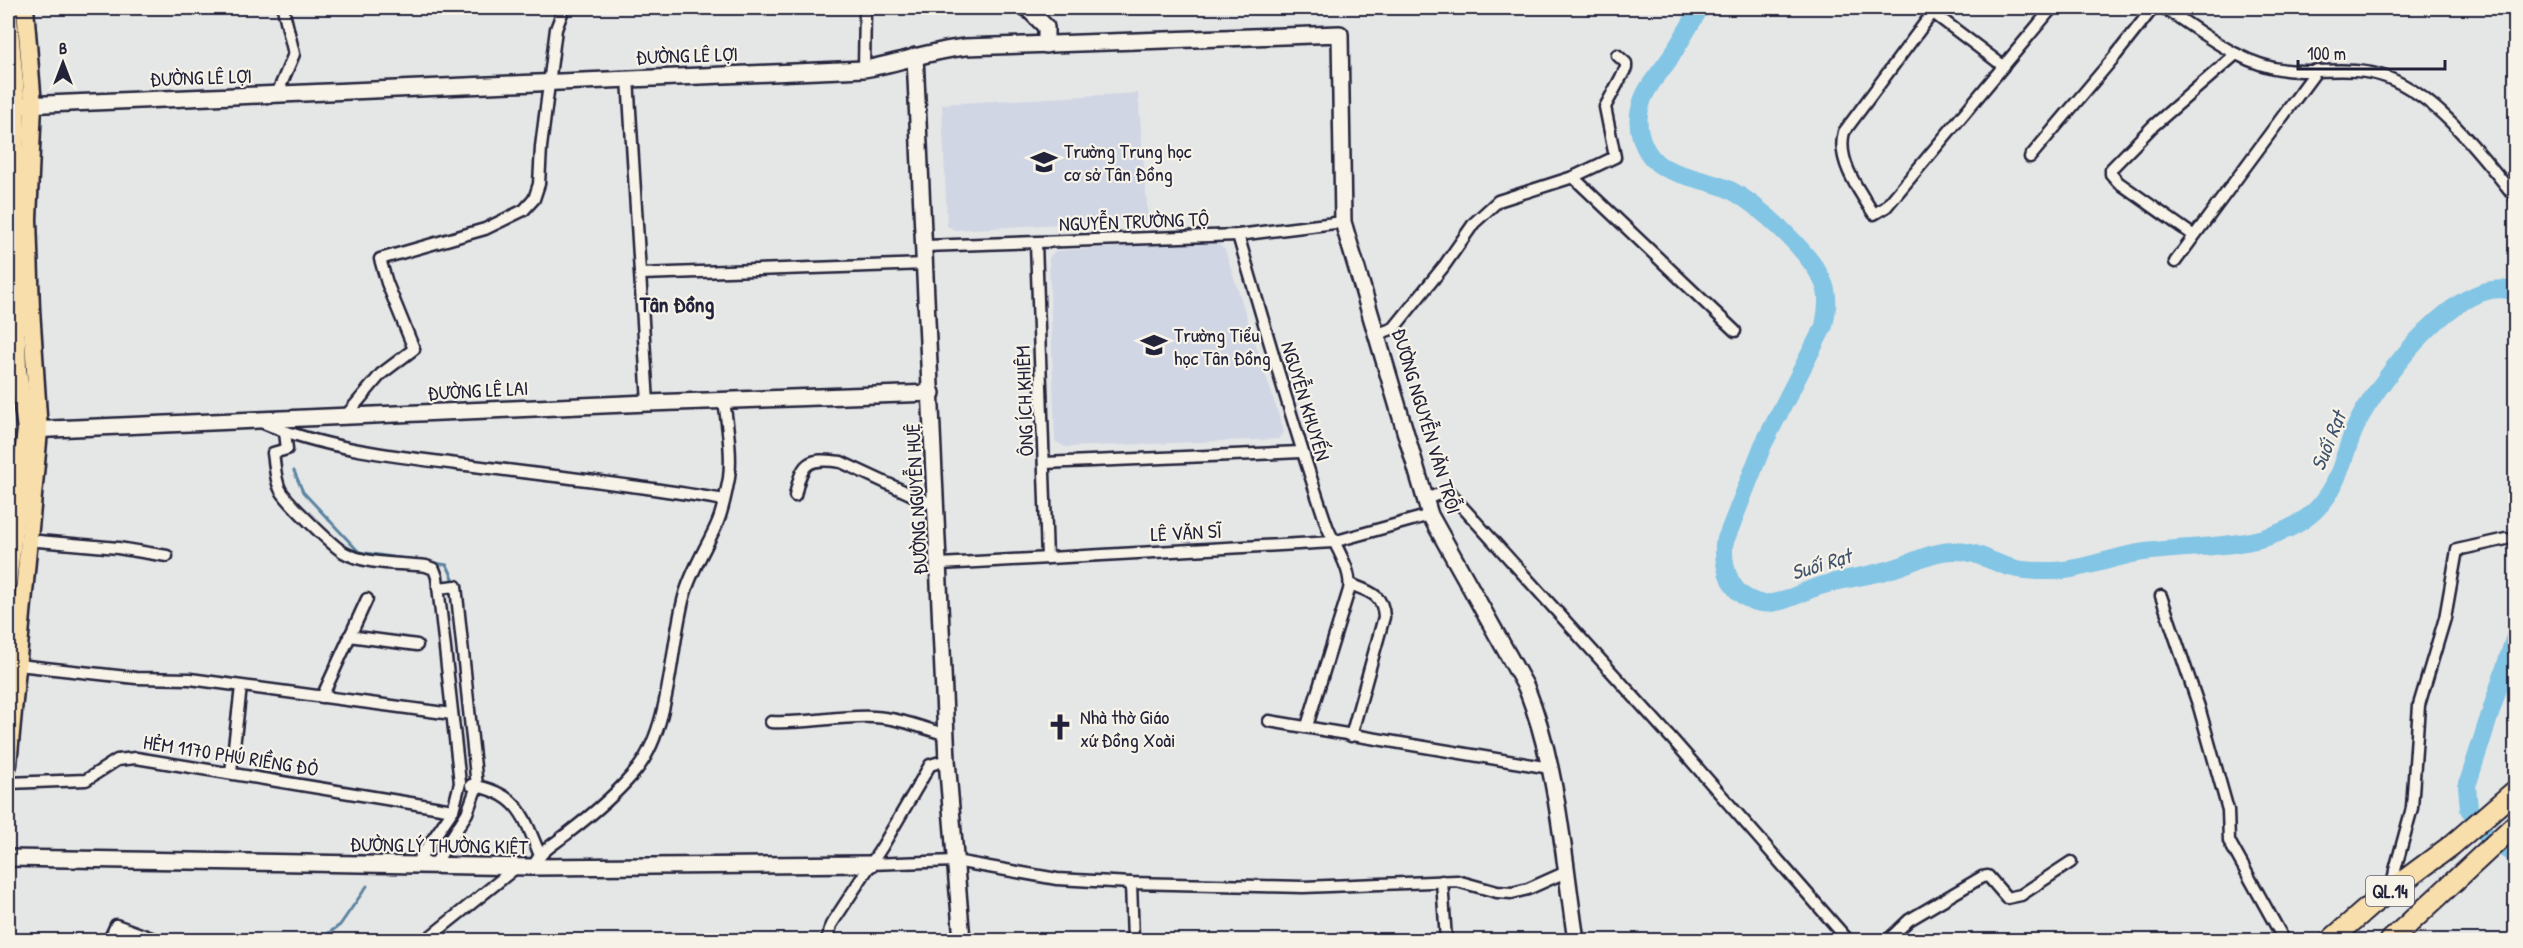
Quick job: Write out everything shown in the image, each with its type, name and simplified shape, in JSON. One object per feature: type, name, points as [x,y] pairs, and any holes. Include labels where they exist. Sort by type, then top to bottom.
[{"type":"highway","name":"QL.14","points":[[2331,940],[2452,845],[2516,790]]},
{"type":"highway","name":"QL.14","points":[[2391,940],[2513,826]]},
{"type":"main road","points":[[8,8],[8,26],[25,105],[13,227],[12,298],[18,369],[32,430],[8,582]]},
{"type":"main road","points":[[8,765],[27,540],[32,430],[25,8]]},
{"type":"street","points":[[277,94],[294,54],[283,8]]},
{"type":"street","points":[[344,418],[381,374],[414,349],[387,284],[380,259],[485,229],[524,210],[534,199],[539,184],[541,147],[551,83],[556,29],[563,8]]},
{"type":"street","points":[[864,69],[866,8]]},
{"type":"street","points":[[1027,8],[1046,27],[1046,45]]},
{"type":"street","points":[[2002,65],[1934,10],[1844,132],[1841,147],[1850,173],[1874,214],[1886,207],[2002,65],[2052,8]]},
{"type":"street","points":[[2030,157],[2153,8]]},
{"type":"street","points":[[2164,8],[2236,54],[2264,66],[2287,70],[2349,69],[2386,77],[2412,92],[2458,128],[2516,198]]},
{"type":"street","name":"ĐƯỜNG LÊ LỢI","points":[[25,105],[864,69],[894,64],[915,56],[965,47],[1257,35],[1340,34]]},
{"type":"street","name":"ĐƯỜNG NGUYỄN VĂN TRỖI","points":[[1340,34],[1343,222],[1430,515],[1526,687],[1538,716],[1550,768],[1576,940]]},
{"type":"street","points":[[2193,236],[2118,182],[2111,174],[2111,169],[2153,126],[2236,54]]},
{"type":"street","points":[[1378,334],[1394,328],[1444,266],[1474,223],[1498,201],[1573,177],[1615,157],[1605,107],[1626,68],[1626,63],[1617,55]]},
{"type":"street","name":"ĐƯỜNG NGUYỄN HUỆ","points":[[915,56],[940,564],[947,760],[962,940]]},
{"type":"street","points":[[2175,262],[2317,70]]},
{"type":"street","points":[[628,78],[648,403]]},
{"type":"street","points":[[1573,177],[1735,331]]},
{"type":"street","name":"NGUYỄN TRƯỜNG TỘ","points":[[925,246],[1239,235],[1343,222]]},
{"type":"street","name":"NGUYỄN KHUYẾN","points":[[1239,235],[1301,452],[1350,584]]},
{"type":"street","name":"ÔNG ÍCH KHIÊM","points":[[1036,243],[1047,558]]},
{"type":"street","points":[[641,274],[926,264]]},
{"type":"street","name":"ĐƯỜNG LÊ LAI","points":[[32,430],[932,393]]},
{"type":"street","points":[[426,940],[568,833],[624,785],[640,765],[659,719],[684,596],[694,567],[717,524],[724,500],[729,476],[729,453],[724,400]]},
{"type":"street","points":[[255,420],[285,432],[399,457],[665,489],[724,500]]},
{"type":"street","points":[[285,432],[287,449],[273,453],[277,482],[287,498],[344,552],[363,558],[434,569],[460,783],[453,810],[415,865]]},
{"type":"street","points":[[1044,462],[1301,452]]},
{"type":"street","points":[[795,496],[800,469],[806,464],[827,460],[841,462],[936,506]]},
{"type":"street","points":[[1425,499],[1448,491],[1673,740],[1848,940]]},
{"type":"street","name":"LÊ VĂN SĨ","points":[[940,564],[1333,542],[1430,515]]},
{"type":"street","points":[[2392,890],[2395,870],[2412,808],[2419,705],[2445,618],[2457,550],[2506,539]]},
{"type":"street","points":[[27,540],[107,546],[167,556]]},
{"type":"street","points":[[1306,726],[1350,584],[1376,594],[1383,606],[1384,617],[1383,630],[1352,736]]},
{"type":"street","points":[[435,864],[467,813],[477,786],[456,586],[438,588]]},
{"type":"street","points":[[2161,596],[2199,706],[2224,798],[2229,841],[2284,940]]},
{"type":"street","points":[[322,697],[367,599]]},
{"type":"street","points":[[349,636],[417,645]]},
{"type":"street","points":[[18,665],[136,678],[190,679],[452,714]]},
{"type":"street","points":[[231,772],[241,687]]},
{"type":"street","points":[[771,722],[814,723],[877,717],[902,721],[947,735]]},
{"type":"street","points":[[1269,721],[1550,768]]},
{"type":"street","name":"HẺM 1170 PHÚ RIỀNG ĐỎ","points":[[8,783],[86,780],[117,760],[125,758],[167,761],[453,810]]},
{"type":"street","points":[[827,940],[831,926],[930,765],[947,760]]},
{"type":"street","points":[[460,783],[498,793],[516,803],[525,817],[530,862]]},
{"type":"street","name":"ĐƯỜNG LÝ THƯỜNG KIỆT","points":[[8,858],[415,865],[530,862],[870,864]]},
{"type":"street","points":[[870,864],[955,861],[1057,879],[1131,883],[1303,887],[1442,881],[1464,882],[1497,892],[1512,893],[1528,889],[1566,872]]},
{"type":"street","points":[[1888,940],[1909,920],[1982,877],[1988,876],[2007,898],[2021,895],[2071,862]]},
{"type":"street","points":[[1442,881],[1446,940]]},
{"type":"street","points":[[1131,883],[1133,940]]},
{"type":"street","points":[[109,940],[116,925],[157,940]]},
{"type":"shaded area","name":"Trường Trung học cơ sở Tân Đồng","points":[[1138,93],[1148,219],[955,230],[947,226],[942,104]]},
{"type":"shaded area","name":"Trường Tiểu học Tân Đồng","points":[[1216,241],[1225,250],[1284,432],[1278,439],[1065,447],[1055,441],[1049,258],[1055,251]]},
{"type":"waterway","name":"Suối Rạt","points":[[1700,8],[1642,101],[1639,131],[1644,146],[1652,158],[1663,167],[1726,188],[1769,218],[1811,262],[1821,277],[1827,295],[1824,326],[1763,445],[1724,544],[1727,571],[1734,587],[1756,602],[1779,601],[1826,584],[1888,570],[1945,552],[1961,551],[2021,570],[2058,571],[2138,553],[2221,546],[2261,539],[2281,532],[2299,523],[2325,500],[2339,474],[2361,416],[2387,376],[2426,331],[2449,311],[2472,297],[2494,290],[2516,292]]},
{"type":"waterway","points":[[294,471],[303,492],[359,552],[405,559]]},
{"type":"waterway","points":[[429,562],[447,565],[453,578]]},
{"type":"waterway","name":"Suối Rạt","points":[[2516,633],[2467,786],[2469,809],[2487,836],[2516,856]]},
{"type":"waterway","points":[[319,940],[340,925],[367,886]]},
{"type":"place","name":"Trường Trung học cơ sở Tân Đồng","points":[[1044,162]]},
{"type":"place","name":"Trường Tiểu học Tân Đồng","points":[[1154,345]]},
{"type":"place","name":"Nhà thờ Giáo xứ Đồng Xoài","points":[[1060,727]]},
{"type":"district","name":"Tân Đồng","points":[[677,304]]}]
